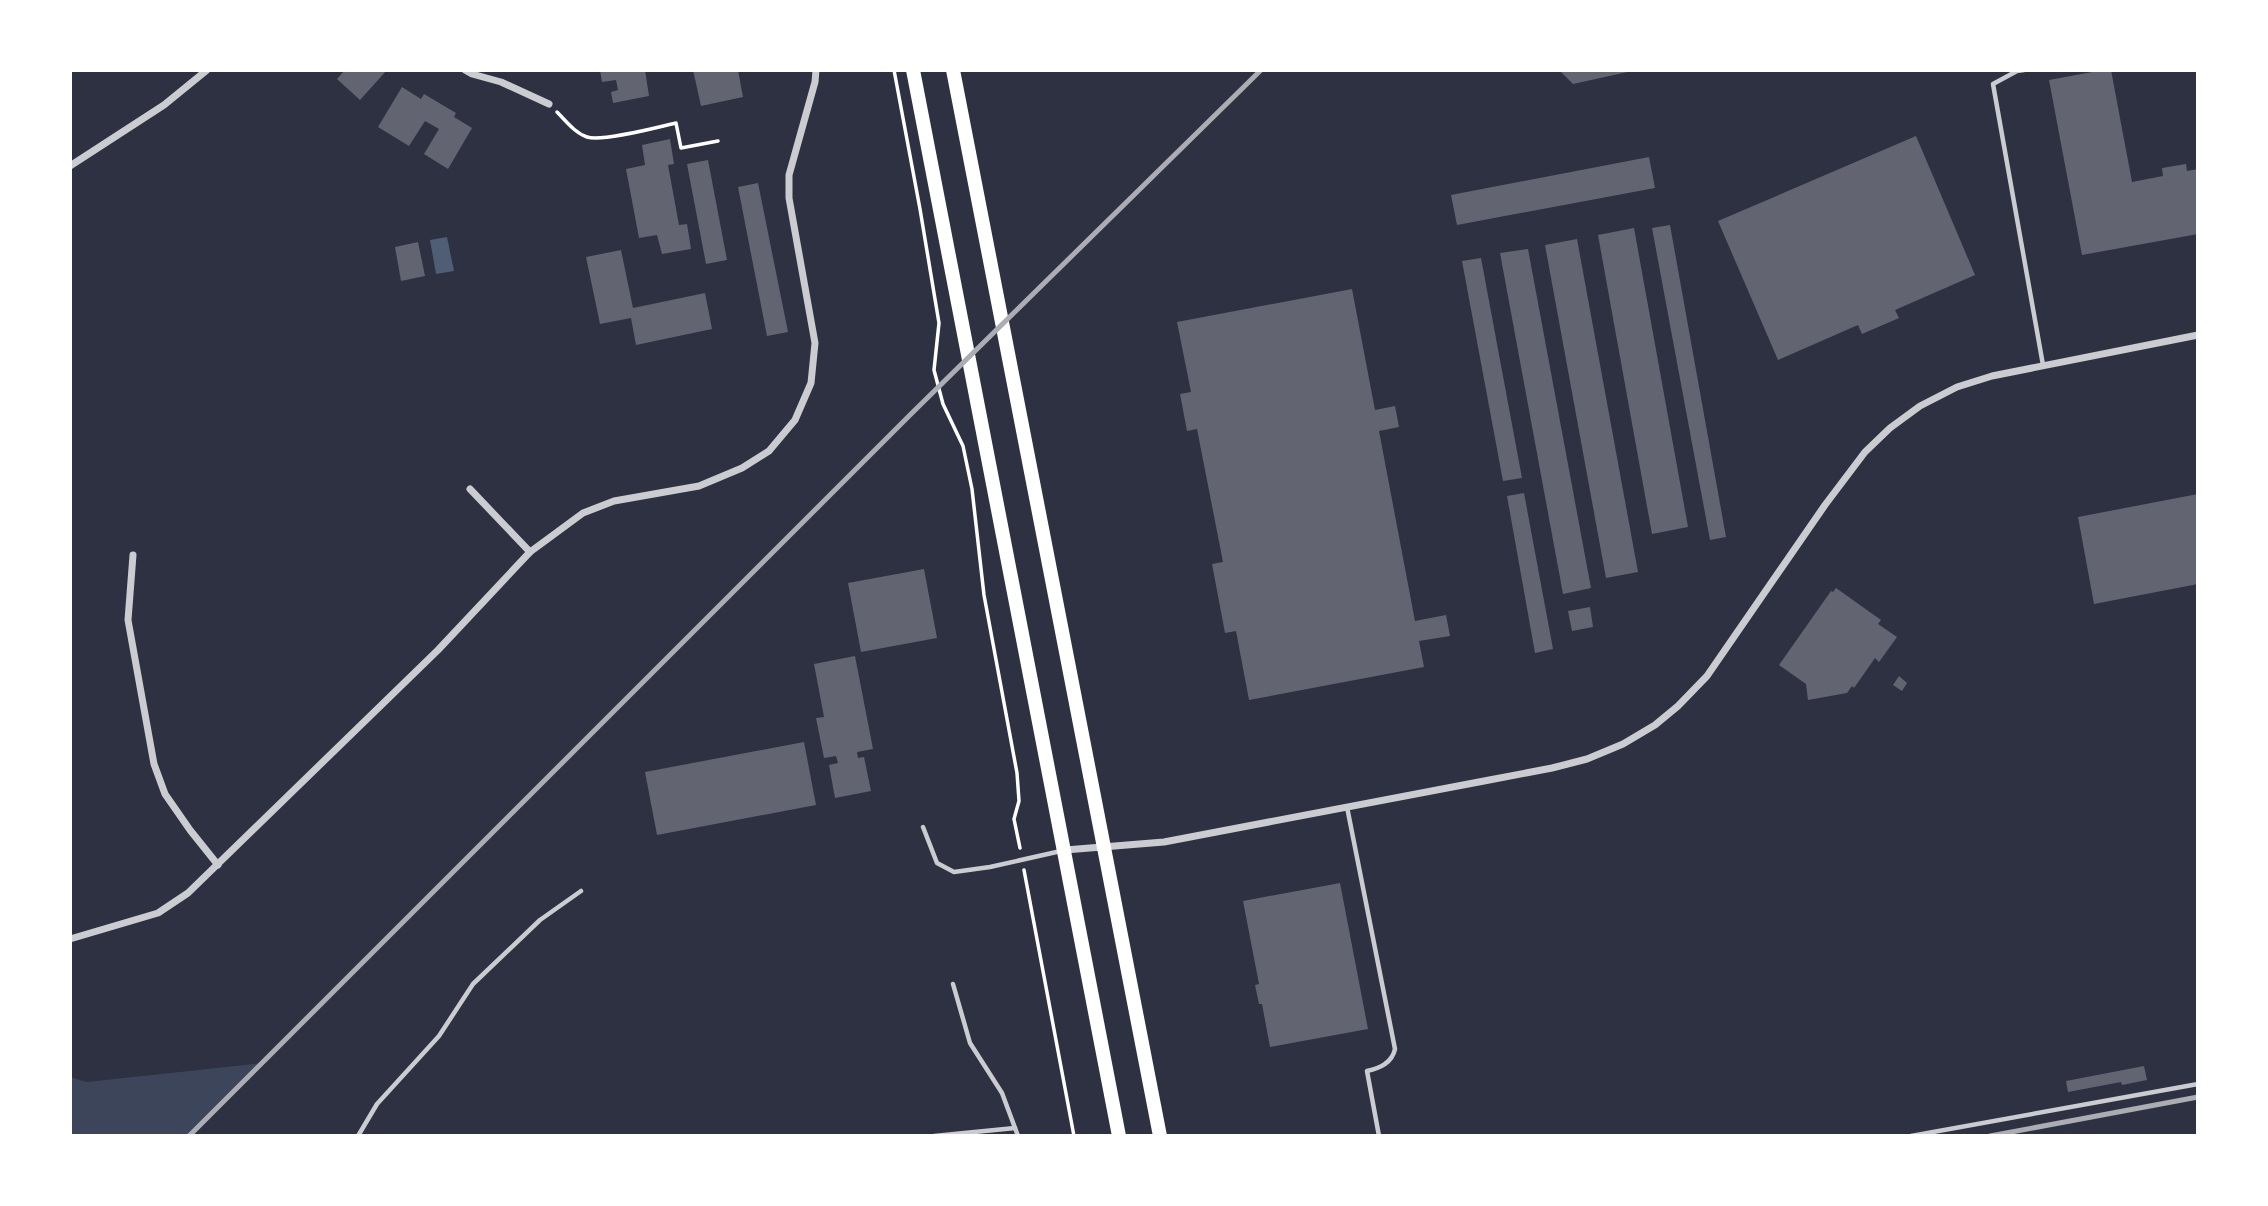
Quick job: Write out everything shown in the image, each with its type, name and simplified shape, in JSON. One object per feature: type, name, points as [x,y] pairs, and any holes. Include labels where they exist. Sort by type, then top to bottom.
[{"type":"main road","points":[[913,70],[1119,1136]]},
{"type":"main road","points":[[953,70],[1160,1136]]},
{"type":"street","points":[[70,166],[164,105],[207,70]]},
{"type":"street","points":[[466,70],[501,82],[549,104]]},
{"type":"street","points":[[70,939],[158,913],[188,892],[438,650],[530,552],[583,513],[614,501],[699,486],[742,468],[769,451],[795,420],[811,383],[815,343],[789,198],[789,175],[816,70]]},
{"type":"street","points":[[1065,850],[1164,842],[1564,765],[1623,744],[1655,725],[1707,676],[1864,452],[1920,406],[1957,387],[1992,376],[2198,335]]},
{"type":"street","points":[[470,489],[530,552]]},
{"type":"street","points":[[133,555],[128,620],[154,764],[165,793],[218,865]]},
{"type":"lane","points":[[2024,70],[1993,84],[2043,365]]},
{"type":"lane","points":[[1347,807],[1395,1049],[1389,1061],[1367,1070],[1379,1136]]},
{"type":"lane","points":[[923,827],[937,863],[954,872],[1022,861],[1065,850]]},
{"type":"lane","points":[[358,1136],[377,1104],[439,1036],[473,984],[540,920],[581,891]]},
{"type":"lane","points":[[953,984],[970,1043],[1002,1093],[1018,1136]]},
{"type":"lane","points":[[1911,1136],[2198,1084]]},
{"type":"lane","points":[[934,1136],[1015,1128]]},
{"type":"path","points":[[894,70],[939,323],[934,370],[943,404],[963,446],[972,489],[985,595],[1017,773],[1019,801],[1014,818],[1074,1136]]},
{"type":"path","points":[[549,104],[573,128],[589,137],[606,137],[676,123],[681,148],[718,141]]},
{"type":"shaded area","points":[[447,237],[454,271],[436,274],[430,240]]},
{"type":"shaded area","points":[[262,1063],[189,1136],[70,1136],[70,1077],[87,1082]]},
{"type":"building","points":[[345,70],[387,70],[360,100],[337,79]]},
{"type":"building","points":[[600,70],[645,70],[649,96],[613,103],[611,92],[618,90],[616,80],[602,82]]},
{"type":"building","points":[[693,70],[738,70],[743,97],[701,106]]},
{"type":"building","points":[[1559,70],[1632,70],[1632,71],[1573,84]]},
{"type":"building","points":[[2111,70],[2132,182],[2163,176],[2162,168],[2186,164],[2187,171],[2198,169],[2198,234],[2082,255],[2049,80]]},
{"type":"building","points":[[402,87],[421,99],[424,94],[456,113],[454,117],[472,128],[448,169],[424,154],[439,129],[425,121],[409,146],[378,127]]},
{"type":"building","points":[[1916,136],[1975,275],[1895,310],[1899,318],[1862,334],[1858,325],[1778,360],[1718,221]]},
{"type":"building","points":[[670,139],[674,164],[668,165],[679,225],[687,224],[691,249],[662,254],[657,235],[639,238],[626,169],[645,165],[642,145]]},
{"type":"building","points":[[1649,157],[1655,188],[1457,225],[1451,195]]},
{"type":"building","points":[[708,160],[727,260],[706,264],[687,164]]},
{"type":"building","points":[[758,183],[788,332],[767,336],[738,187]]},
{"type":"building","points":[[1670,225],[1726,537],[1710,540],[1652,228]]},
{"type":"building","points":[[1634,228],[1688,527],[1652,534],[1598,235]]},
{"type":"building","points":[[1577,239],[1638,572],[1606,578],[1545,245]]},
{"type":"building","points":[[418,242],[425,276],[401,281],[395,247]]},
{"type":"building","points":[[1528,249],[1591,588],[1563,594],[1500,253]]},
{"type":"building","points":[[621,250],[633,308],[705,293],[712,329],[636,345],[631,318],[600,324],[586,257]]},
{"type":"building","points":[[1481,258],[1522,478],[1503,481],[1462,261]]},
{"type":"building","points":[[1352,289],[1375,410],[1395,406],[1399,427],[1379,431],[1415,621],[1446,615],[1450,636],[1419,641],[1424,667],[1249,700],[1236,631],[1225,633],[1212,564],[1223,562],[1197,429],[1187,431],[1180,394],[1191,392],[1177,322]]},
{"type":"building","points":[[1524,493],[1553,649],[1535,653],[1507,496]]},
{"type":"building","points":[[2198,494],[2198,584],[2094,604],[2078,517]]},
{"type":"building","points":[[924,569],[937,638],[861,652],[848,583]]},
{"type":"building","points":[[1836,588],[1881,620],[1878,624],[1897,637],[1879,662],[1875,658],[1854,688],[1852,686],[1847,693],[1808,700],[1806,684],[1779,665],[1831,591]]},
{"type":"building","points":[[1590,607],[1593,627],[1572,631],[1568,611]]},
{"type":"building","points":[[855,656],[873,749],[857,752],[858,758],[864,757],[871,791],[835,798],[829,765],[838,763],[836,756],[824,758],[816,718],[824,717],[814,664]]},
{"type":"building","points":[[1899,676],[1907,683],[1902,691],[1893,685]]},
{"type":"building","points":[[804,742],[816,805],[657,835],[645,772]]},
{"type":"building","points":[[1340,883],[1368,1029],[1270,1047],[1262,1004],[1259,1004],[1255,985],[1259,984],[1243,901]]},
{"type":"building","points":[[2144,1066],[2147,1080],[2068,1092],[2066,1081]]},
{"type":"railway","points":[[189,1136],[912,413],[1261,70]]},
{"type":"railway","points":[[1990,1136],[2198,1097]]}]
